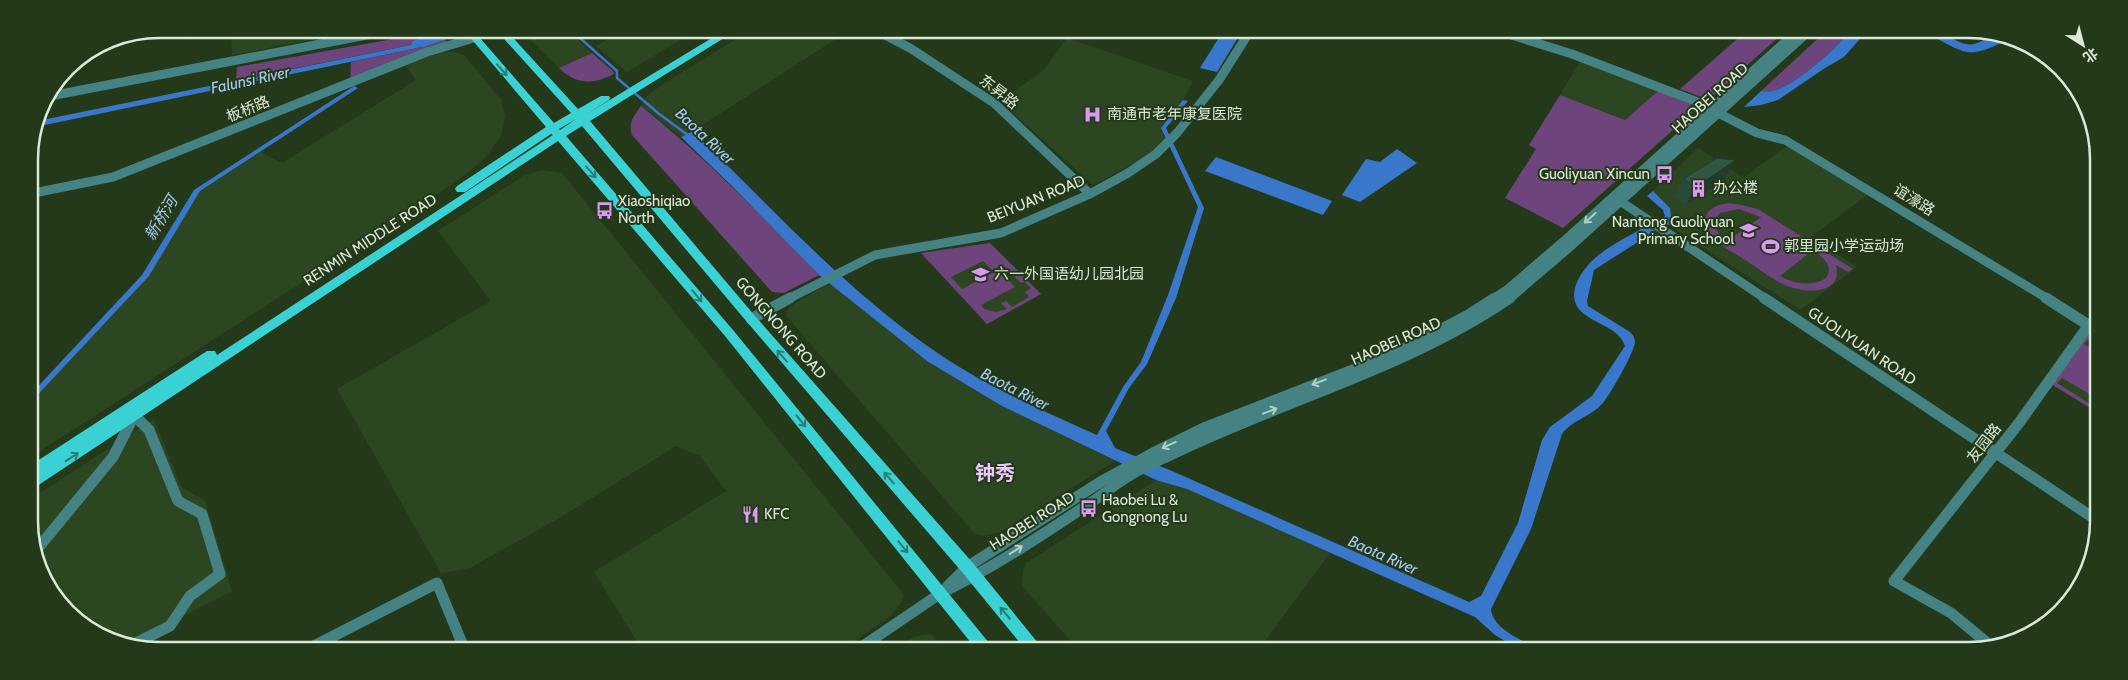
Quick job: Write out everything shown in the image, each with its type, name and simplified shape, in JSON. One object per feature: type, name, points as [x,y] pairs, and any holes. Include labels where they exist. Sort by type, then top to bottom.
[{"type":"main road","points":[[475,38],[557,131],[729,333],[980,642]]},
{"type":"main road","name":"GONGNONG ROAD","points":[[508,38],[580,117],[750,319],[971,572],[1029,642]]},
{"type":"main road","name":"RENMIN MIDDLE ROAD","points":[[639,82],[707,38]]},
{"type":"main road","name":"RENMIN MIDDLE ROAD","points":[[38,479],[131,413],[557,131],[718,38]]},
{"type":"main road","name":"RENMIN MIDDLE ROAD","points":[[38,468],[131,413]]},
{"type":"street","points":[[56,95],[351,38]]},
{"type":"street","name":"板桥路","points":[[38,192],[113,177],[461,38]]},
{"type":"street","name":"东昇路","points":[[892,38],[994,103],[1090,194]]},
{"type":"street","name":"BEIYUAN ROAD","points":[[750,319],[844,268],[882,253],[1001,233],[1090,194],[1146,162],[1173,137],[1219,80],[1246,38]]},
{"type":"street","name":"谊濠路","points":[[1521,38],[1572,54],[1714,110],[1757,133],[1784,140],[2090,323]]},
{"type":"street","name":"HAOBEI ROAD","points":[[869,642],[971,572],[1092,502],[1120,476],[1157,456],[1402,359],[1479,319],[1517,293],[1790,38]]},
{"type":"street","name":"HAOBEI ROAD","points":[[1714,110],[1801,38]]},
{"type":"street","name":"GUOLIYUAN ROAD","points":[[1617,199],[2090,516]]},
{"type":"street","name":"友园路","points":[[1985,641],[1952,613],[1894,581],[1996,453],[2090,330]]},
{"type":"street","points":[[40,545],[112,457],[131,413],[149,430],[178,501],[202,514],[220,574],[190,596],[170,626],[141,641]]},
{"type":"street","points":[[322,642],[437,582],[462,642]]},
{"type":"shaded area","points":[[231,38],[321,38],[232,55]]},
{"type":"shaded area","points":[[398,38],[433,38],[411,45],[236,80],[237,67]]},
{"type":"shaded area","points":[[529,38],[576,38],[592,53],[559,68]]},
{"type":"shaded area","points":[[610,38],[684,38],[627,72],[596,46]]},
{"type":"shaded area","points":[[738,38],[838,38],[681,137],[641,106],[646,97],[663,84]]},
{"type":"shaded area","name":"南通市老年康复医院","points":[[1067,38],[1193,81],[1183,100],[1161,128],[1166,140],[1144,158],[1093,185],[1000,101],[1044,70]]},
{"type":"shaded area","points":[[1738,38],[1777,38],[1713,96],[1701,97],[1680,89]]},
{"type":"shaded area","points":[[1819,38],[1844,38],[1802,75],[1781,88],[1773,91],[1761,91]]},
{"type":"shaded area","points":[[445,40],[447,42],[350,80],[351,62]]},
{"type":"shaded area","points":[[441,52],[453,52],[464,55],[501,100],[505,116],[501,136],[487,156],[465,175],[416,209],[38,452],[38,394],[149,276],[200,191],[261,152],[282,163],[416,80],[405,65]]},
{"type":"shaded area","points":[[592,53],[615,73],[600,80],[586,81],[572,78],[559,68]]},
{"type":"shaded area","points":[[1581,60],[1658,91],[1625,120],[1560,95]]},
{"type":"shaded area","points":[[1658,91],[1690,104],[1693,110],[1692,113],[1563,228],[1505,198],[1536,149],[1529,145],[1560,95],[1625,120]]},
{"type":"shaded area","points":[[641,106],[710,166],[819,275],[784,293],[772,292],[632,135],[631,123]]},
{"type":"shaded area","name":"Nantong Guoliyuan Primary School","points":[[1787,146],[1870,193],[1811,237],[1857,267],[1800,310],[1668,225],[1672,222],[1670,208],[1653,191],[1698,148],[1743,178]]},
{"type":"shaded area","points":[[542,170],[562,173],[900,590],[903,595],[902,601],[891,616],[853,642],[637,642],[594,572],[726,491],[700,456],[676,446],[561,517],[470,568],[441,573],[337,389],[491,301],[438,231],[523,176]]},
{"type":"shaded area","points":[[1728,203],[1758,209],[1853,269],[1848,272],[1836,265],[1837,274],[1835,280],[1831,285],[1817,290],[1802,290],[1782,284],[1719,243],[1708,231],[1705,224],[1709,210]],"holes":[[[1739,209],[1761,217],[1727,241],[1717,231],[1714,221],[1720,213]],[[1813,250],[1824,260],[1829,268],[1828,275],[1823,280],[1814,283],[1804,283],[1780,276]]]},
{"type":"shaded area","name":"六一外国语幼儿园北园","points":[[990,243],[1041,294],[987,324],[921,253]]},
{"type":"shaded area","name":"六一外国语幼儿园北园","points":[[990,243],[1041,294],[987,324],[921,253]],"holes":[[[983,261],[992,270],[1003,265],[1021,283],[1024,282],[1031,288],[1025,292],[1029,297],[1012,307],[1006,301],[1001,303],[1007,309],[996,312],[984,309],[981,305],[1015,287],[1002,274],[998,276],[994,272],[962,289],[951,277]]]},
{"type":"shaded area","points":[[830,283],[927,361],[1000,405],[1115,461],[1000,532],[984,536],[975,534],[788,318],[786,314],[789,308]]},
{"type":"shaded area","points":[[2090,333],[2090,338],[2084,344],[2090,348],[2090,394],[2062,378],[2057,383],[2090,404],[2090,408],[2051,384]]},
{"type":"shaded area","points":[[2090,335],[2090,408],[2051,384]]},
{"type":"shaded area","points":[[154,419],[181,487],[205,501],[232,591],[136,640],[105,630],[91,622],[68,601],[50,575],[40,545],[38,494]]},
{"type":"shaded area","points":[[1156,480],[1187,489],[1330,553],[1264,642],[1072,642],[1022,586],[1023,571],[1026,563]]},
{"type":"shaded area","points":[[931,634],[938,642],[906,642],[921,635]]},
{"type":"water","points":[[433,38],[444,38],[445,40],[413,49],[42,125],[44,120],[411,45]]},
{"type":"water","points":[[1219,38],[1238,38],[1217,72],[1200,68]]},
{"type":"water","points":[[1844,38],[1861,38],[1844,57],[1778,100],[1744,107],[1761,91],[1772,91],[1781,88],[1802,75]]},
{"type":"water","points":[[1936,38],[1952,38],[1965,44],[1974,44],[1984,39],[2002,42],[1986,50],[1976,52],[1968,52]]},
{"type":"water","points":[[354,86],[358,88],[200,191],[149,276],[38,394],[38,386],[142,275],[194,190]]},
{"type":"water","points":[[1183,100],[1188,101],[1166,128],[1204,208],[1176,298],[1147,364],[1129,388],[1106,431],[1115,448],[1172,471],[1469,602],[1481,596],[1518,523],[1542,440],[1550,427],[1592,396],[1625,346],[1619,336],[1579,309],[1575,302],[1574,293],[1580,276],[1586,267],[1605,250],[1646,226],[1655,231],[1594,270],[1587,301],[1588,306],[1630,332],[1635,342],[1631,355],[1621,374],[1602,404],[1571,425],[1562,434],[1531,529],[1491,609],[1497,623],[1503,629],[1525,642],[1507,642],[1495,635],[1475,617],[1187,489],[1156,480],[1000,405],[927,361],[819,275],[681,137],[693,131],[842,277],[874,305],[939,354],[996,388],[1097,435],[1123,387],[1141,362],[1168,295],[1198,207],[1161,128]]},
{"type":"water","points":[[1397,149],[1417,163],[1360,202],[1342,195],[1366,159],[1380,162]]},
{"type":"water","points":[[1216,157],[1332,201],[1323,215],[1205,171]]},
{"type":"water","points":[[1653,191],[1670,208],[1672,222],[1668,225],[1660,220],[1665,216],[1663,210],[1647,196]]},
{"type":"building","points":[[1717,158],[1734,161],[1696,187],[1683,179]]},
{"type":"waterway","name":"Falunsi River","points":[[418,44],[435,38]]},
{"type":"waterway","name":"Baota River","points":[[580,38],[617,71],[617,78],[658,113],[689,136]]},
{"type":"place","name":"南通市老年康复医院","points":[[1093,114]]},
{"type":"place","name":"Guoliyuan Xincun","points":[[1664,174]]},
{"type":"place","name":"办公楼","points":[[1699,188]]},
{"type":"place","name":"Xiaoshiqiao North","points":[[604,210]]},
{"type":"place","name":"Nantong Guoliyuan Primary School","points":[[1748,231]]},
{"type":"place","name":"郭里园小学运动场","points":[[1770,246]]},
{"type":"place","name":"六一外国语幼儿园北园","points":[[980,274]]},
{"type":"place","name":"Haobei Lu & Gongnong Lu","points":[[1088,509]]},
{"type":"place","name":"KFC","points":[[750,514]]},
{"type":"district","name":"钟秀","points":[[995,473]]},
{"type":"water label","name":"新桥河","points":[[161,218]]}]
